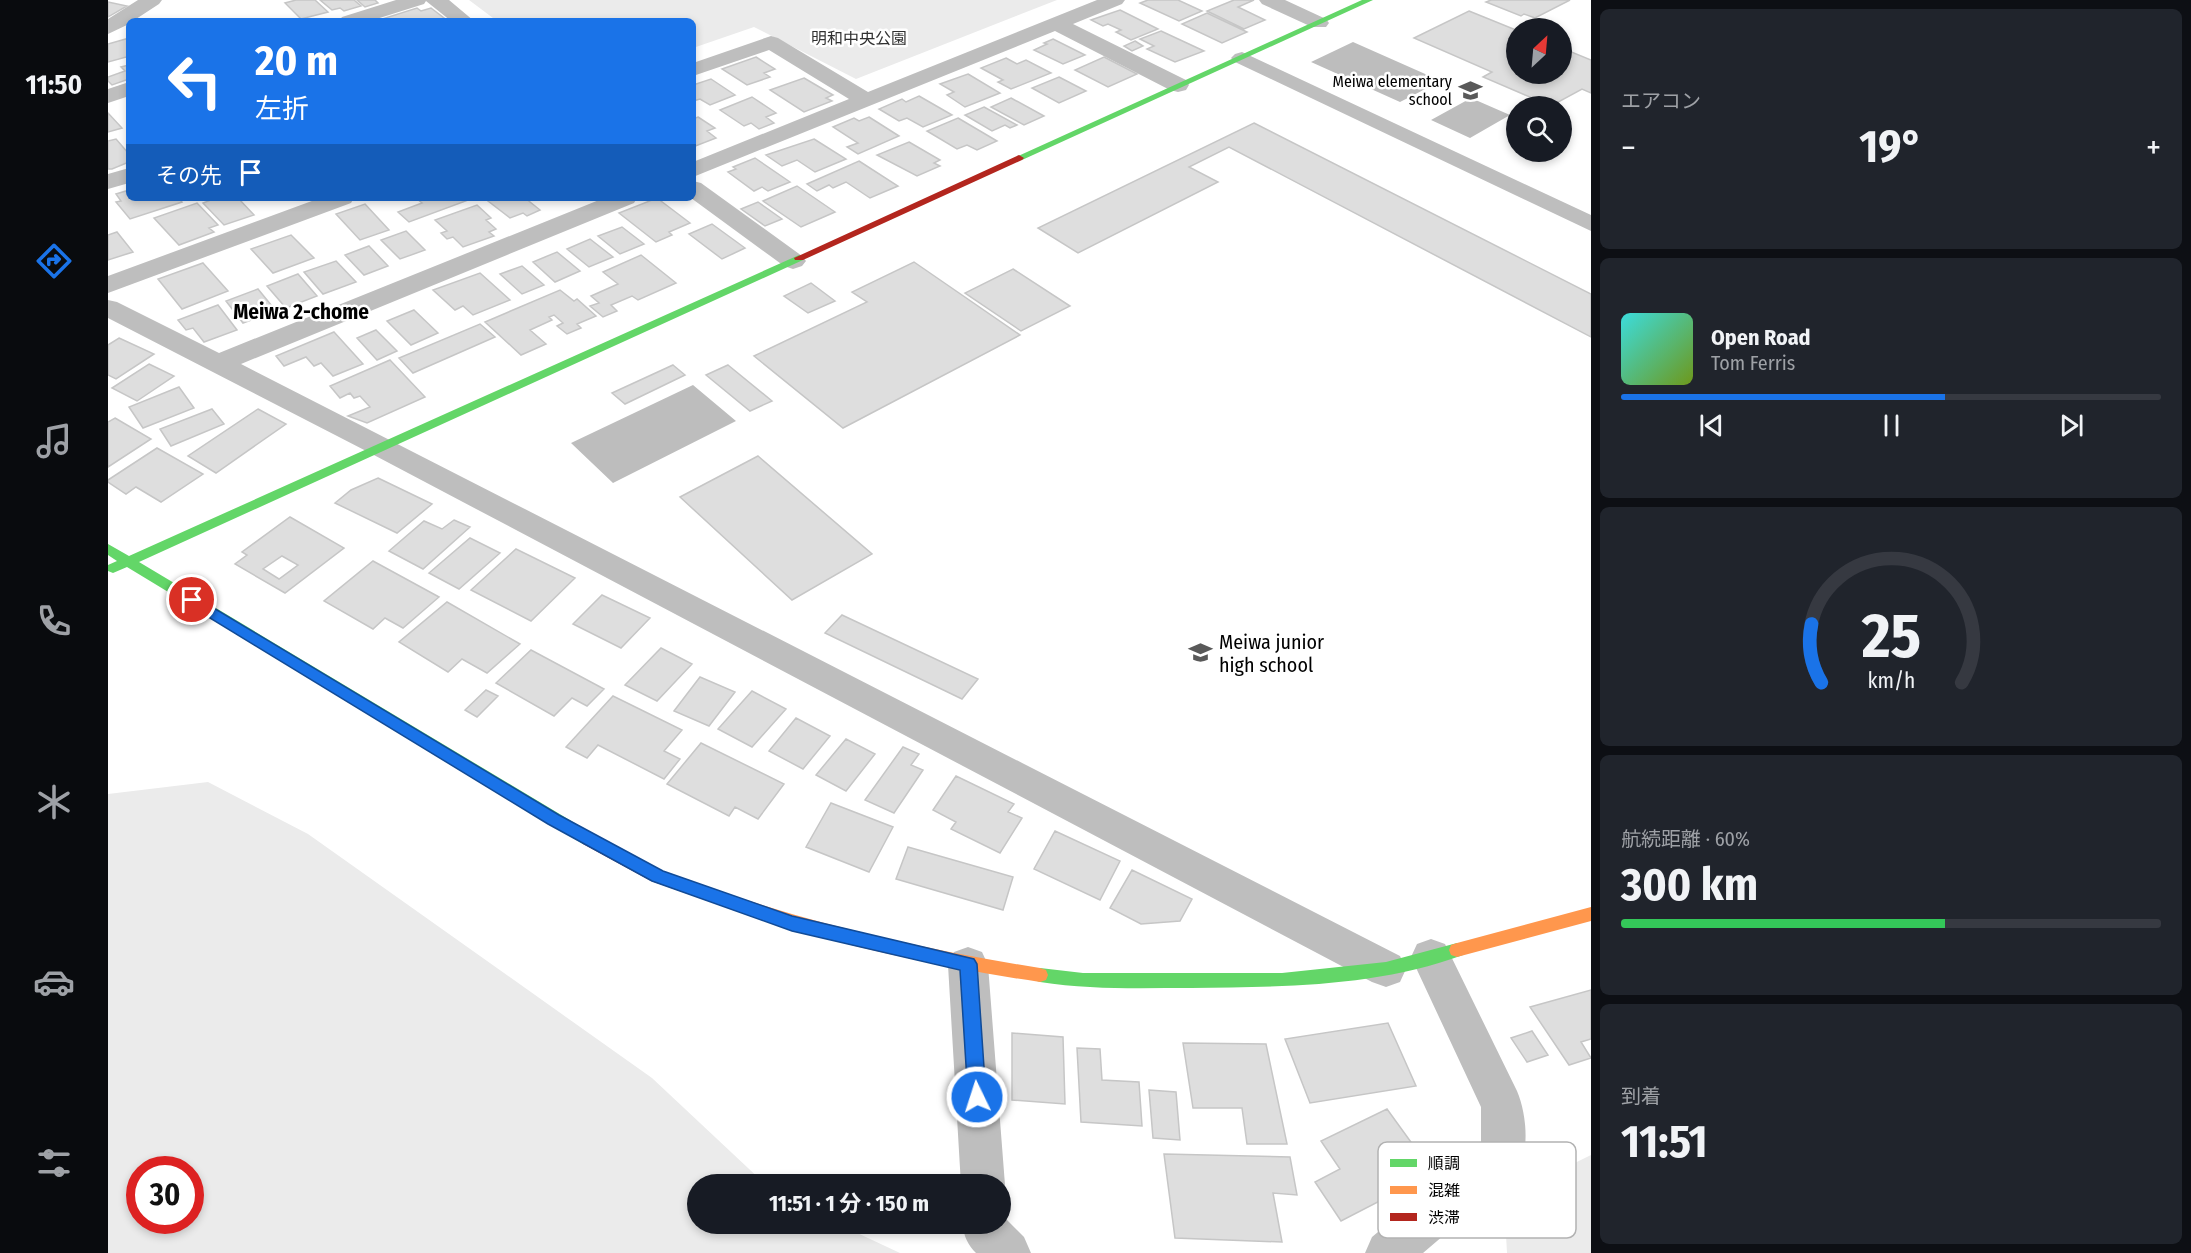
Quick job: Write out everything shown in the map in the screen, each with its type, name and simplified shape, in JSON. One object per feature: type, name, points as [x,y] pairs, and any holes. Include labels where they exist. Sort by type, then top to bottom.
[{"type":"street","points":[[108,28],[152,0]]},
{"type":"street","points":[[359,18],[417,0]]},
{"type":"street","points":[[436,0],[460,18]]},
{"type":"street","points":[[696,169],[1115,0]]},
{"type":"street","points":[[1269,0],[1319,22]]},
{"type":"street","points":[[108,570],[1369,0]]},
{"type":"street","points":[[1056,23],[1178,86]]},
{"type":"street","points":[[696,69],[771,42],[866,100]]},
{"type":"street","points":[[1242,58],[1591,224]]},
{"type":"street","points":[[108,96],[126,90]]},
{"type":"street","points":[[108,182],[126,176]]},
{"type":"street","points":[[696,190],[793,261]]},
{"type":"street","points":[[108,285],[334,201]]},
{"type":"street","points":[[218,364],[618,201]]},
{"type":"street","points":[[108,308],[382,447],[1386,969]]},
{"type":"street","points":[[108,549],[483,778],[657,876],[792,923],[968,964],[1083,981],[1282,980],[1386,969],[1591,914]]},
{"type":"street","points":[[1431,957],[1502,1106],[1503,1142]]},
{"type":"street","points":[[968,964],[982,1174]]},
{"type":"street","points":[[988,1234],[1008,1253]]},
{"type":"street","points":[[1388,1253],[1406,1238]]},
{"type":"green space","name":"明和中央公園","points":[[469,0],[1057,0],[856,79],[754,27],[696,47],[696,18],[493,18]]},
{"type":"green space","points":[[208,782],[308,834],[652,1078],[754,1174],[687,1174],[687,1234],[859,1234],[900,1253],[108,1253],[108,794]]},
{"type":"green space","points":[[1591,1155],[1591,1253],[1507,1253],[1506,1238],[1576,1238],[1576,1162]]},
{"type":"shaded area","points":[[1353,42],[1441,81],[1400,102],[1311,62]]},
{"type":"shaded area","points":[[1471,98],[1506,113],[1506,117],[1470,138],[1431,120]]},
{"type":"shaded area","points":[[693,385],[736,421],[613,483],[571,443]]},
{"type":"building","points":[[296,0],[315,0],[328,12],[300,18],[285,3]]},
{"type":"building","points":[[320,0],[354,0],[361,6],[344,11],[340,8],[332,10]]},
{"type":"building","points":[[357,0],[375,0],[378,3],[365,7]]},
{"type":"building","points":[[1148,0],[1178,0],[1202,11],[1179,21],[1140,3]]},
{"type":"building","points":[[1234,0],[1254,0],[1238,7],[1265,20],[1244,29],[1207,11]]},
{"type":"building","points":[[1491,0],[1570,0],[1535,18],[1524,14],[1521,16],[1486,2]]},
{"type":"building","points":[[108,2],[127,6],[108,17]]},
{"type":"building","points":[[417,8],[421,11],[431,8],[444,18],[385,18]]},
{"type":"building","points":[[1120,10],[1158,29],[1131,40],[1116,32],[1121,30],[1108,24],[1103,26],[1091,20]]},
{"type":"building","points":[[1469,11],[1506,26],[1506,84],[1572,84],[1572,52],[1591,60],[1591,93],[1582,89],[1569,96],[1528,96],[1483,77],[1492,72],[1414,38]]},
{"type":"building","points":[[1207,13],[1247,32],[1222,43],[1182,24]]},
{"type":"building","points":[[1161,31],[1204,51],[1175,62],[1147,49],[1154,46],[1140,39]]},
{"type":"building","points":[[126,39],[126,57],[108,62],[108,44]]},
{"type":"building","points":[[1053,39],[1085,55],[1063,64],[1034,50]]},
{"type":"building","points":[[1135,41],[1143,46],[1132,51],[1124,46]]},
{"type":"building","points":[[756,57],[775,69],[764,73],[770,77],[747,85],[722,69]]},
{"type":"building","points":[[1104,57],[1137,74],[1108,87],[1075,70]]},
{"type":"building","points":[[1006,58],[1017,64],[1026,60],[1051,73],[1011,89],[998,82],[1003,80],[981,68]]},
{"type":"building","points":[[126,66],[126,80],[112,85],[108,77],[125,71],[121,67]]},
{"type":"building","points":[[968,74],[1000,93],[965,107],[947,95],[954,92],[940,84]]},
{"type":"building","points":[[1059,77],[1086,91],[1059,103],[1032,88]]},
{"type":"building","points":[[804,78],[833,95],[826,98],[832,101],[804,112],[770,90]]},
{"type":"building","points":[[711,79],[735,95],[710,105],[700,99],[696,100],[696,84]]},
{"type":"building","points":[[919,96],[952,115],[923,127],[907,118],[899,121],[879,109],[902,99],[906,102]]},
{"type":"building","points":[[752,97],[776,113],[766,117],[774,123],[759,129],[751,123],[744,126],[720,110]]},
{"type":"building","points":[[1011,98],[1044,116],[1024,125],[991,107]]},
{"type":"building","points":[[984,107],[1017,125],[1010,128],[1005,125],[992,131],[965,115]]},
{"type":"building","points":[[108,113],[122,128],[108,132]]},
{"type":"building","points":[[869,117],[899,136],[858,154],[847,147],[858,143],[833,127],[854,118],[859,121]]},
{"type":"building","points":[[696,118],[715,128],[707,131],[716,138],[696,146]]},
{"type":"building","points":[[958,118],[997,141],[977,150],[967,145],[957,149],[927,131]]},
{"type":"building","points":[[1254,123],[1591,294],[1591,337],[1229,147],[1189,167],[1218,182],[1078,253],[1038,228]]},
{"type":"building","points":[[116,139],[126,151],[126,163],[108,169],[108,141]]},
{"type":"building","points":[[814,139],[846,159],[815,172],[797,160],[782,166],[766,155]]},
{"type":"building","points":[[909,142],[940,160],[934,163],[940,166],[917,176],[877,155]]},
{"type":"building","points":[[755,158],[790,182],[768,191],[762,187],[754,191],[728,172],[736,169],[733,167]]},
{"type":"building","points":[[859,161],[898,186],[870,198],[846,182],[833,188],[829,185],[817,191],[807,184]]},
{"type":"building","points":[[797,186],[835,212],[801,227],[763,201]]},
{"type":"building","points":[[126,191],[126,201],[182,202],[130,219],[116,202],[121,201],[116,194]]},
{"type":"building","points":[[241,201],[254,215],[224,225],[203,203]]},
{"type":"building","points":[[420,201],[466,201],[409,222],[398,212],[422,203]]},
{"type":"building","points":[[488,201],[529,201],[540,210],[527,216],[523,213],[510,218]]},
{"type":"building","points":[[649,201],[661,201],[690,223],[669,232],[672,235],[656,242],[619,213]]},
{"type":"building","points":[[758,202],[782,219],[765,226],[741,209]]},
{"type":"building","points":[[197,203],[218,225],[209,228],[214,232],[179,245],[154,218]]},
{"type":"building","points":[[365,204],[389,230],[360,240],[336,214]]},
{"type":"building","points":[[477,205],[491,218],[486,220],[496,229],[489,232],[494,236],[463,247],[453,237],[447,239],[441,233],[447,231],[435,220]]},
{"type":"building","points":[[712,224],[745,248],[722,259],[689,234]]},
{"type":"building","points":[[622,227],[644,244],[620,254],[598,236]]},
{"type":"building","points":[[406,231],[425,250],[400,259],[381,240]]},
{"type":"building","points":[[117,232],[133,252],[108,260],[108,235]]},
{"type":"building","points":[[291,235],[314,258],[273,273],[251,249]]},
{"type":"building","points":[[590,239],[613,257],[589,267],[567,249]]},
{"type":"building","points":[[369,246],[388,266],[364,275],[345,255]]},
{"type":"building","points":[[557,252],[580,271],[555,282],[533,262]]},
{"type":"building","points":[[641,255],[676,283],[638,300],[632,296],[611,305],[617,311],[603,317],[590,306],[599,303],[591,296],[618,284],[603,272]]},
{"type":"building","points":[[336,261],[356,282],[323,294],[304,272]]},
{"type":"building","points":[[914,262],[1020,335],[843,428],[754,356],[867,302],[852,292]]},
{"type":"building","points":[[203,263],[228,291],[182,309],[158,279]]},
{"type":"building","points":[[522,266],[544,285],[522,294],[500,274]]},
{"type":"building","points":[[1013,269],[1070,306],[1021,331],[965,293]]},
{"type":"building","points":[[480,273],[510,300],[473,315],[463,306],[455,310],[433,290]]},
{"type":"building","points":[[298,274],[317,296],[286,308],[267,286]]},
{"type":"building","points":[[811,283],[835,301],[808,313],[784,296]]},
{"type":"building","points":[[258,289],[276,311],[243,323],[226,301]]},
{"type":"building","points":[[560,290],[574,301],[577,299],[596,316],[577,324],[581,328],[567,334],[557,326],[563,323],[554,315],[549,317],[552,320],[530,330],[546,344],[521,355],[485,322]]},
{"type":"building","points":[[218,305],[237,330],[204,342],[193,328],[186,330],[178,320]]},
{"type":"building","points":[[414,310],[438,333],[411,345],[387,321]]},
{"type":"building","points":[[480,324],[495,337],[413,373],[399,358]]},
{"type":"building","points":[[376,330],[397,351],[377,360],[357,338]]},
{"type":"building","points":[[334,332],[363,364],[333,376],[321,363],[314,366],[306,357],[284,366],[276,356]]},
{"type":"building","points":[[119,338],[154,354],[116,379],[108,375],[108,345]]},
{"type":"building","points":[[390,360],[425,397],[367,423],[348,416],[370,407],[360,396],[354,398],[350,393],[340,398],[330,386]]},
{"type":"building","points":[[149,364],[174,376],[137,401],[112,388]]},
{"type":"building","points":[[673,365],[685,375],[625,404],[612,393]]},
{"type":"building","points":[[728,365],[772,401],[750,411],[706,375]]},
{"type":"building","points":[[179,387],[194,408],[143,428],[129,407]]},
{"type":"building","points":[[212,409],[224,424],[171,446],[160,429]]},
{"type":"building","points":[[258,409],[286,424],[216,473],[188,456]]},
{"type":"building","points":[[115,418],[151,439],[108,467],[108,422]]},
{"type":"building","points":[[157,448],[203,474],[161,502],[136,487],[126,494],[108,482],[108,480]]},
{"type":"building","points":[[758,456],[872,554],[792,600],[680,497]]},
{"type":"building","points":[[378,478],[432,504],[397,533],[335,503],[351,490]]},
{"type":"building","points":[[290,517],[344,548],[285,593],[235,564],[247,555],[242,552]],"holes":[[[282,556],[298,565],[279,579],[263,569]]]},
{"type":"building","points":[[454,520],[470,527],[423,569],[389,551],[424,521],[442,529]]},
{"type":"building","points":[[470,538],[500,553],[459,589],[429,573]]},
{"type":"building","points":[[516,549],[575,578],[531,621],[471,590]]},
{"type":"building","points":[[373,561],[439,597],[403,628],[385,618],[373,629],[324,601]]},
{"type":"building","points":[[602,595],[650,618],[621,648],[573,624]]},
{"type":"building","points":[[447,602],[520,644],[487,673],[462,659],[448,672],[399,642]]},
{"type":"building","points":[[842,615],[978,679],[962,699],[825,633]]},
{"type":"building","points":[[661,648],[692,664],[657,701],[625,685]]},
{"type":"building","points":[[531,650],[604,689],[587,706],[572,698],[554,716],[496,683]]},
{"type":"building","points":[[700,677],[735,692],[709,726],[674,711]]},
{"type":"building","points":[[486,690],[498,696],[477,717],[465,710]]},
{"type":"building","points":[[752,691],[786,709],[752,747],[718,729]]},
{"type":"building","points":[[613,696],[682,730],[664,751],[680,759],[664,779],[598,745],[587,758],[566,747]]},
{"type":"building","points":[[796,718],[830,736],[803,769],[769,751]]},
{"type":"building","points":[[846,739],[875,754],[846,791],[816,775]]},
{"type":"building","points":[[701,743],[784,784],[758,819],[735,807],[729,816],[667,784]]},
{"type":"building","points":[[903,747],[919,754],[911,765],[923,770],[894,813],[865,800]]},
{"type":"building","points":[[956,776],[1014,804],[1008,812],[1022,818],[1000,853],[951,829],[956,822],[933,810]]},
{"type":"building","points":[[831,803],[893,827],[869,872],[806,847]]},
{"type":"building","points":[[1055,831],[1120,861],[1100,900],[1034,869]]},
{"type":"building","points":[[908,847],[1013,877],[1003,910],[896,879]]},
{"type":"building","points":[[1132,870],[1192,899],[1180,921],[1141,924],[1110,908]]},
{"type":"building","points":[[1591,990],[1591,1039],[1581,1042],[1591,1058],[1569,1065],[1530,1007]]},
{"type":"building","points":[[1388,1023],[1416,1086],[1310,1103],[1285,1039]]},
{"type":"building","points":[[1532,1031],[1548,1055],[1527,1062],[1511,1038]]},
{"type":"building","points":[[1012,1033],[1063,1037],[1065,1104],[1012,1100]]},
{"type":"building","points":[[1183,1043],[1266,1044],[1287,1144],[1247,1144],[1242,1108],[1193,1108]]},
{"type":"building","points":[[1077,1048],[1100,1049],[1102,1080],[1139,1082],[1142,1126],[1081,1122]]},
{"type":"building","points":[[1149,1090],[1176,1092],[1180,1140],[1153,1138]]},
{"type":"building","points":[[1387,1109],[1411,1142],[1378,1142],[1378,1202],[1341,1221],[1315,1182],[1340,1169],[1321,1141]]},
{"type":"building","points":[[1164,1154],[1290,1157],[1297,1195],[1273,1193],[1282,1242],[1175,1238]]},
{"type":"traffic: fast","points":[[1019,158],[1369,0]]},
{"type":"traffic: fast","points":[[113,568],[799,258]]},
{"type":"traffic: fast","points":[[108,549],[588,839]]},
{"type":"traffic: fast","points":[[1040,975],[1083,981],[1282,980],[1386,969],[1457,950]]},
{"type":"traffic: slow","points":[[728,901],[843,936],[961,962],[1040,975]]},
{"type":"traffic: slow","points":[[1457,950],[1591,914]]},
{"type":"traffic: jam","points":[[799,258],[1019,158]]},
{"type":"traffic: jam","points":[[588,839],[657,876],[728,901]]},
{"type":"place","name":"Meiwa elementary school","points":[[1470,90]]},
{"type":"place","name":"Meiwa junior high school","points":[[1201,653]]},
{"type":"district","name":"Meiwa 2-chome","points":[[301,312]]},
{"type":"route","points":[[192,600],[554,820],[657,876],[792,923],[968,964],[977,1097]]}]
